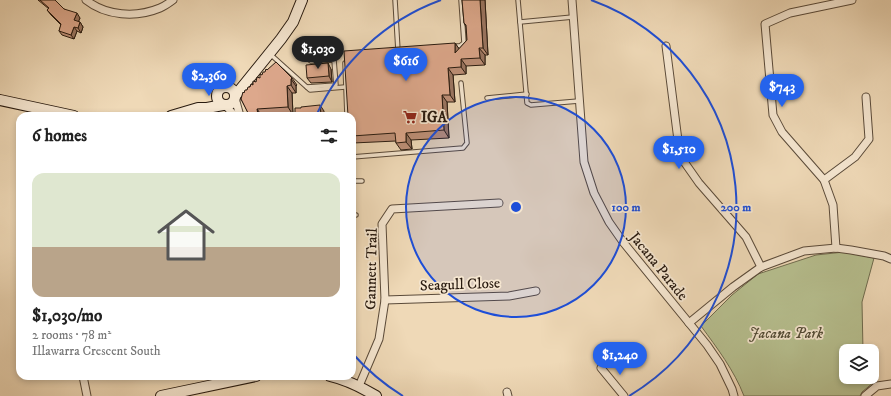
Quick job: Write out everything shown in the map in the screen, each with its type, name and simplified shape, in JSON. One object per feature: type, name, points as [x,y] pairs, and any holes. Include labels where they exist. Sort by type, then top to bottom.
[{"type":"street","points":[[86,0],[93,6],[124,14],[145,13],[161,8],[173,0]]},
{"type":"street","points":[[184,112],[198,108],[230,105],[233,102],[233,94],[270,53],[293,22],[302,0]]},
{"type":"street","name":"Jacana Parade","points":[[572,0],[584,162],[594,193],[609,222],[623,242],[707,345],[720,364],[734,396]]},
{"type":"street","points":[[836,248],[833,204],[824,180],[782,132],[773,115],[765,24],[790,13],[852,0]]},
{"type":"street","points":[[666,46],[680,156],[699,183],[746,238],[761,267]]},
{"type":"street","points":[[198,108],[217,95],[220,88],[225,87],[233,94],[239,112]]},
{"type":"street","points":[[217,95],[220,103],[231,112]]},
{"type":"street","points":[[824,180],[855,157],[869,139],[866,97]]},
{"type":"street","points":[[0,100],[56,112]]},
{"type":"street","name":"Gannett Trail","points":[[358,386],[379,339],[385,300],[382,224],[392,209],[499,203]]},
{"type":"street","points":[[689,323],[733,286],[761,267],[804,251],[836,248],[884,256],[891,259]]},
{"type":"street","name":"Seagull Close","points":[[385,300],[509,296],[536,291]]},
{"type":"street","points":[[601,368],[624,396]]},
{"type":"street","points":[[84,380],[87,396]]},
{"type":"street","points":[[161,396],[237,380]]},
{"type":"street","points":[[344,380],[376,396]]},
{"type":"street","points":[[865,396],[877,386],[891,384]]},
{"type":"lane","points":[[395,0],[398,51]]},
{"type":"lane","points":[[444,47],[460,46],[464,42],[461,0]]},
{"type":"lane","points":[[518,0],[527,103],[531,105],[579,101]]},
{"type":"lane","points":[[520,22],[573,17]]},
{"type":"lane","points":[[391,51],[405,50]]},
{"type":"lane","points":[[270,53],[310,90],[345,87]]},
{"type":"lane","points":[[300,53],[311,62],[334,60],[336,85],[307,87]]},
{"type":"lane","points":[[345,61],[347,112]]},
{"type":"lane","points":[[356,157],[463,148],[467,143],[461,83]]},
{"type":"lane","points":[[487,98],[527,94]]},
{"type":"lane","points":[[356,181],[362,181]]},
{"type":"green space","name":"Jacana Park","points":[[844,252],[874,258],[862,302],[863,344],[839,344],[839,384],[872,384],[862,392],[860,396],[744,396],[730,368],[701,326],[732,295],[758,274],[816,255]]},
{"type":"building","points":[[40,0],[55,0],[64,9],[77,13],[74,20],[80,22],[78,28],[74,27],[71,35],[59,31],[61,24],[47,10],[49,8]]},
{"type":"building","points":[[462,0],[480,0],[483,48],[479,48],[480,58],[461,59],[461,67],[448,68],[450,95],[442,95],[444,130],[406,133],[406,142],[396,143],[395,133],[356,136],[356,112],[348,112],[344,51],[455,43],[455,53],[467,40],[466,25],[464,23]]},
{"type":"building","points":[[276,62],[292,78],[291,85],[287,86],[288,107],[257,109],[258,112],[248,112],[241,99],[243,92],[244,93],[248,87],[250,87],[251,84],[253,85],[253,81],[256,82],[257,77],[260,78],[260,74],[262,75],[266,69],[267,70]]},
{"type":"building","points":[[328,63],[329,76],[307,78],[306,65]]},
{"type":"building","points":[[320,105],[321,112],[295,112],[295,108]]},
{"type":"place","name":"IGA","points":[[410,117]]}]
